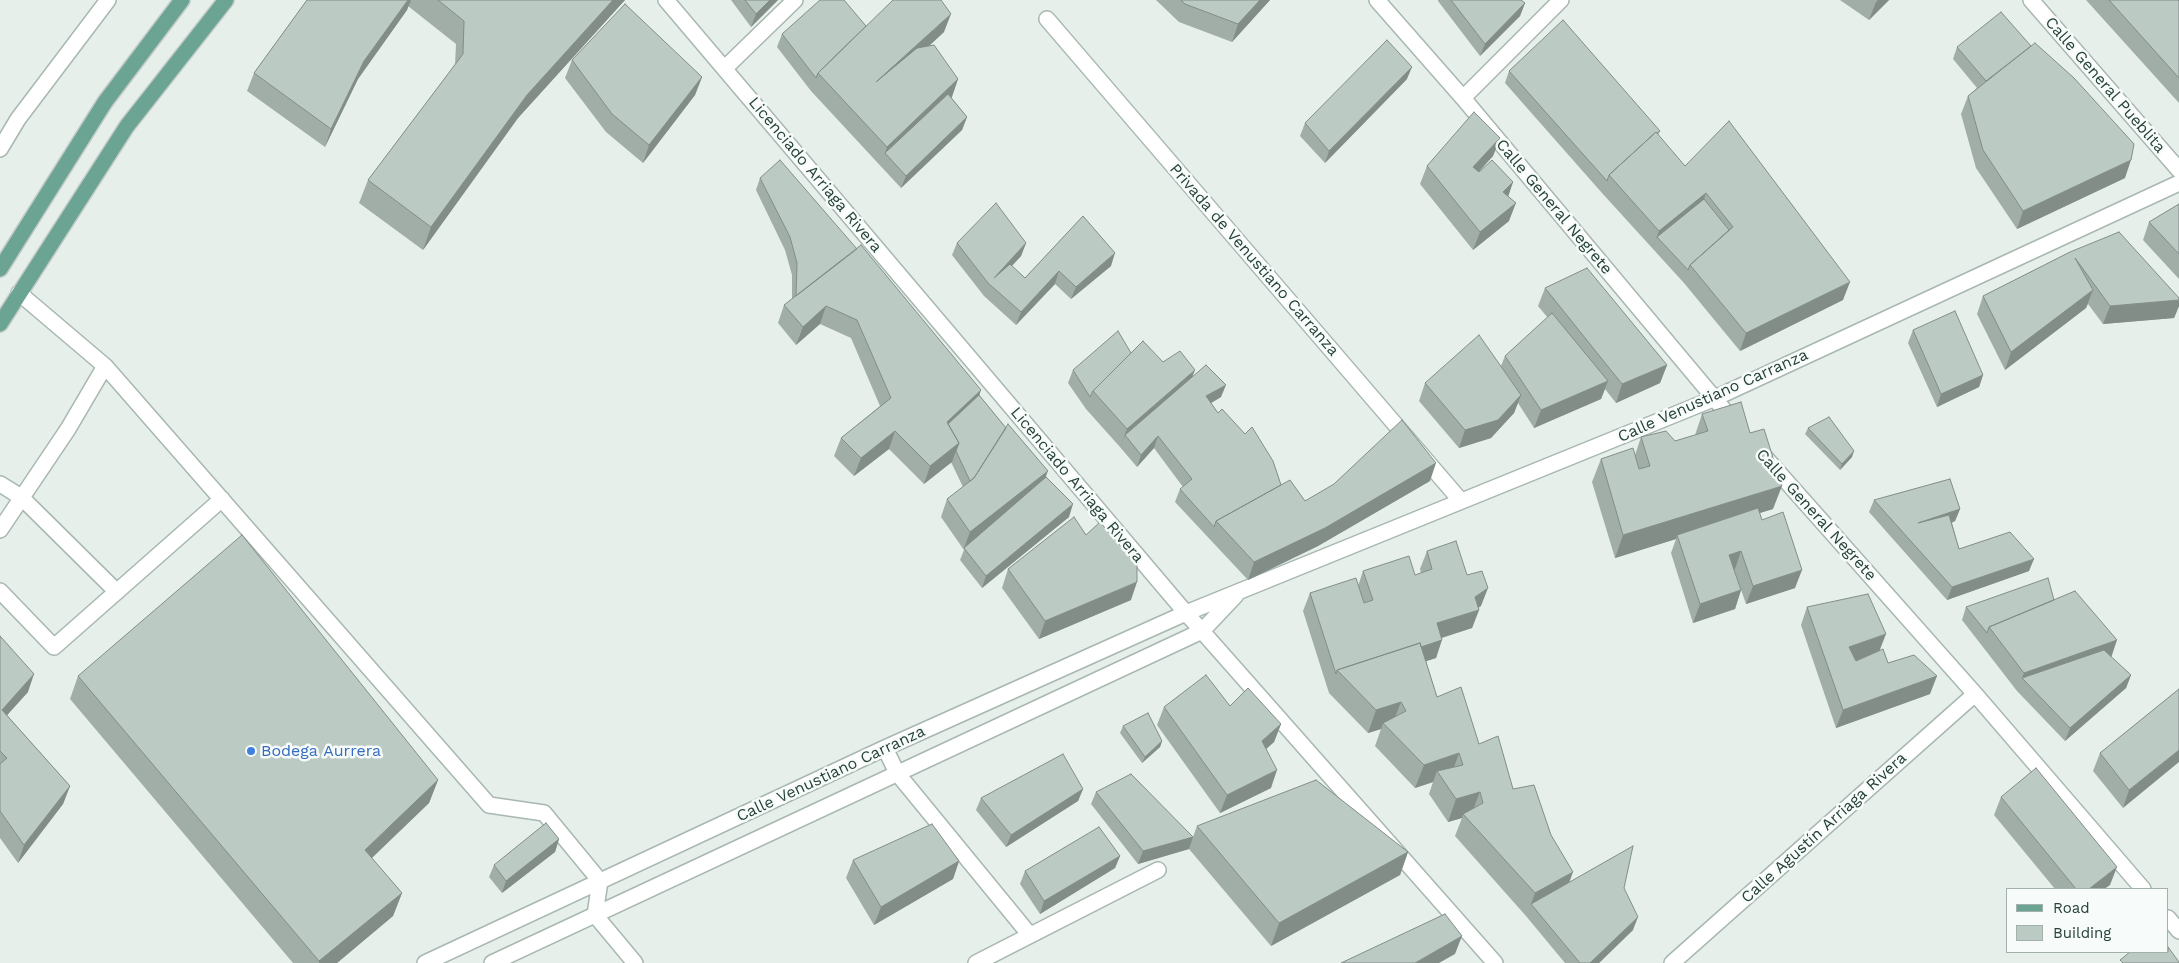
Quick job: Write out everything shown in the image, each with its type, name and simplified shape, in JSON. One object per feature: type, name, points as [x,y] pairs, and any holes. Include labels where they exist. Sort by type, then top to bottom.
[{"type":"main road","points":[[0,269],[105,102],[182,0]]},
{"type":"main road","points":[[0,324],[126,126],[226,0]]},
{"type":"street","points":[[0,149],[18,118],[108,0]]},
{"type":"street","name":"Licenciado Arriaga Rivera","points":[[666,0],[1186,614],[1495,963]]},
{"type":"street","points":[[724,68],[795,0]]},
{"type":"street","name":"Calle General Negrete","points":[[1377,0],[1463,98],[1713,398],[1975,694],[2142,888]]},
{"type":"street","points":[[1463,98],[1561,0]]},
{"type":"street","name":"Calle General Pueblita","points":[[2031,0],[2179,170]]},
{"type":"street","name":"Privada de Venustiano Carranza","points":[[1047,19],[1461,501]]},
{"type":"street","name":"Calle Venustiano Carranza","points":[[425,963],[885,748],[1186,614],[1240,590],[1713,398],[2179,183]]},
{"type":"street","points":[[20,293],[105,366],[490,805],[544,813],[600,880],[595,915],[635,963]]},
{"type":"street","points":[[0,530],[21,496],[68,429],[105,366]]},
{"type":"street","points":[[0,484],[21,496],[117,592]]},
{"type":"street","points":[[0,591],[54,647],[222,499]]},
{"type":"street","name":"Calle Venustiano Carranza","points":[[492,963],[1202,631],[1240,590]]},
{"type":"street","name":"Calle Agustín Arriaga Rivera","points":[[1672,963],[1975,694]]},
{"type":"street","points":[[885,748],[897,773],[1029,934]]},
{"type":"street","points":[[976,963],[1029,934],[1158,870]]},
{"type":"street","points":[[2169,919],[2179,932]]},
{"type":"building","points":[[307,0],[408,0],[364,61],[331,129],[254,73]]},
{"type":"building","points":[[438,0],[613,0],[527,95],[431,227],[368,180],[463,54],[464,21]]},
{"type":"building","points":[[745,0],[770,0],[756,14]]},
{"type":"building","points":[[820,0],[844,0],[866,26],[818,73],[816,78],[782,34]]},
{"type":"building","points":[[893,0],[941,0],[951,14],[876,82],[917,48],[934,45],[958,79],[887,147],[818,73]]},
{"type":"building","points":[[1181,0],[1260,0],[1238,24],[1185,4]]},
{"type":"building","points":[[1451,0],[1521,0],[1525,3],[1485,44]]},
{"type":"building","points":[[2109,0],[2179,1],[2179,78]]},
{"type":"building","points":[[625,4],[702,77],[649,145],[612,114],[572,60]]},
{"type":"building","points":[[2001,12],[2031,46],[1986,81],[1957,47]]},
{"type":"building","points":[[1563,20],[1660,131],[1656,132],[1609,175],[1607,181],[1509,71]]},
{"type":"building","points":[[1387,40],[1412,67],[1329,151],[1305,123]]},
{"type":"building","points":[[2035,43],[2074,78],[2134,144],[2131,160],[2023,211],[1983,150],[1968,96]]},
{"type":"building","points":[[948,94],[967,117],[906,176],[885,153]]},
{"type":"building","points":[[1474,112],[1500,138],[1473,167],[1479,172],[1492,160],[1513,182],[1503,192],[1516,203],[1480,232],[1427,166]]},
{"type":"building","points":[[1729,121],[1850,282],[1746,333],[1690,265],[1733,227],[1706,193],[1659,231],[1609,175],[1656,132],[1685,166]]},
{"type":"building","points":[[780,160],[857,249],[796,296],[797,263],[790,237],[760,178]]},
{"type":"building","points":[[1704,199],[1729,230],[1690,265],[1688,270],[1657,237]]},
{"type":"building","points":[[996,203],[1026,243],[994,278],[1010,264],[1025,278],[1083,216],[1115,253],[1076,287],[1059,271],[1021,312],[988,283],[957,243]]},
{"type":"building","points":[[2179,204],[2179,254],[2149,222]]},
{"type":"building","points":[[2119,232],[2179,300],[2110,306],[2075,258],[2093,290],[2011,352],[1983,296],[2070,252]]},
{"type":"building","points":[[861,245],[981,390],[947,422],[959,443],[930,466],[895,431],[861,458],[841,438],[891,398],[857,320],[826,306],[803,327],[784,305]]},
{"type":"building","points":[[1587,268],[1667,365],[1622,384],[1545,288]]},
{"type":"building","points":[[1955,311],[1983,375],[1941,394],[1913,330]]},
{"type":"building","points":[[1552,313],[1608,381],[1541,410],[1505,356]]},
{"type":"building","points":[[1118,331],[1131,353],[1093,391],[1090,397],[1073,370]]},
{"type":"building","points":[[1479,335],[1521,395],[1498,420],[1465,430],[1425,383]]},
{"type":"building","points":[[1143,341],[1163,362],[1180,351],[1195,370],[1127,429],[1093,391]]},
{"type":"building","points":[[1206,365],[1226,385],[1206,396],[1218,413],[1222,409],[1245,434],[1252,427],[1273,461],[1281,485],[1216,521],[1214,527],[1180,489],[1192,479],[1158,436],[1141,455],[1125,435]]},
{"type":"building","points":[[979,395],[1006,428],[974,478],[970,481],[956,451],[959,443],[948,424]]},
{"type":"building","points":[[1741,402],[1750,433],[1764,429],[1782,486],[1623,535],[1601,459],[1633,448],[1639,469],[1650,466],[1641,437],[1666,431],[1675,441],[1708,431],[1702,414]]},
{"type":"building","points":[[1829,417],[1854,451],[1842,464],[1808,428]]},
{"type":"building","points":[[1402,420],[1436,463],[1325,528],[1254,562],[1216,521],[1290,480],[1305,501],[1334,484]]},
{"type":"building","points":[[1008,424],[1048,471],[970,532],[947,499],[974,478]]},
{"type":"building","points":[[1046,477],[1073,504],[986,576],[964,548]]},
{"type":"building","points":[[1950,479],[1960,509],[1918,523],[1949,515],[1959,549],[2010,532],[2034,559],[1952,587],[1874,500]]},
{"type":"building","points":[[1758,508],[1762,520],[1783,512],[1802,570],[1753,586],[1741,551],[1729,555],[1741,590],[1700,604],[1677,535]]},
{"type":"building","points":[[1074,517],[1086,535],[1100,522],[1137,565],[1137,582],[1045,621],[1008,569]]},
{"type":"building","name":"Bodega Aurrera","points":[[242,535],[438,780],[365,850],[402,893],[319,961],[78,676]]},
{"type":"building","points":[[1456,541],[1467,575],[1482,571],[1488,588],[1475,597],[1479,610],[1437,623],[1442,640],[1421,647],[1420,643],[1337,670],[1336,674],[1310,593],[1356,578],[1364,603],[1373,600],[1363,571],[1409,556],[1415,575],[1432,569],[1427,551]]},
{"type":"building","points":[[2048,578],[2054,600],[1989,627],[1987,633],[1966,607]]},
{"type":"building","points":[[2075,591],[2117,640],[2024,673],[1989,627]]},
{"type":"building","points":[[1868,594],[1886,634],[1849,647],[1856,661],[1883,649],[1888,663],[1914,655],[1937,676],[1843,710],[1807,607]]},
{"type":"building","points":[[0,636],[34,674],[2,710],[70,786],[24,845],[0,811],[0,764],[7,758],[0,751]]},
{"type":"building","points":[[1420,643],[1437,697],[1461,687],[1479,744],[1498,736],[1513,789],[1534,785],[1551,835],[1573,872],[1535,893],[1463,814],[1483,803],[1480,792],[1456,799],[1437,771],[1463,765],[1459,753],[1424,765],[1383,723],[1406,711],[1401,702],[1376,710],[1337,670]]},
{"type":"building","points":[[2104,650],[2131,675],[2070,728],[2022,678]]},
{"type":"building","points":[[1206,675],[1230,706],[1248,688],[1281,724],[1262,741],[1277,770],[1227,795],[1164,707]]},
{"type":"building","points":[[2179,689],[2179,750],[2129,790],[2100,753]]},
{"type":"building","points":[[1148,713],[1162,741],[1145,757],[1123,726]]},
{"type":"building","points":[[1063,754],[1083,789],[1011,835],[981,798]]},
{"type":"building","points":[[2036,768],[2117,867],[2090,888],[2075,888],[2001,797]]},
{"type":"building","points":[[1131,774],[1193,837],[1143,851],[1096,792]]},
{"type":"building","points":[[1316,780],[1408,852],[1279,923],[1197,826]]},
{"type":"building","points":[[546,823],[559,839],[506,881],[494,865]]},
{"type":"building","points":[[932,824],[959,861],[881,907],[853,860]]},
{"type":"building","points":[[1099,827],[1120,856],[1044,901],[1025,871]]},
{"type":"building","points":[[1633,846],[1624,888],[1638,917],[1590,963],[1580,963],[1531,904]]},
{"type":"building","points":[[1445,914],[1462,936],[1415,963],[1341,963]]},
{"type":"building","points":[[2169,948],[2179,963],[2123,963],[2120,960],[2129,953],[2169,953]]},
{"type":"place","name":"Bodega Aurrera","points":[[251,751]]}]
